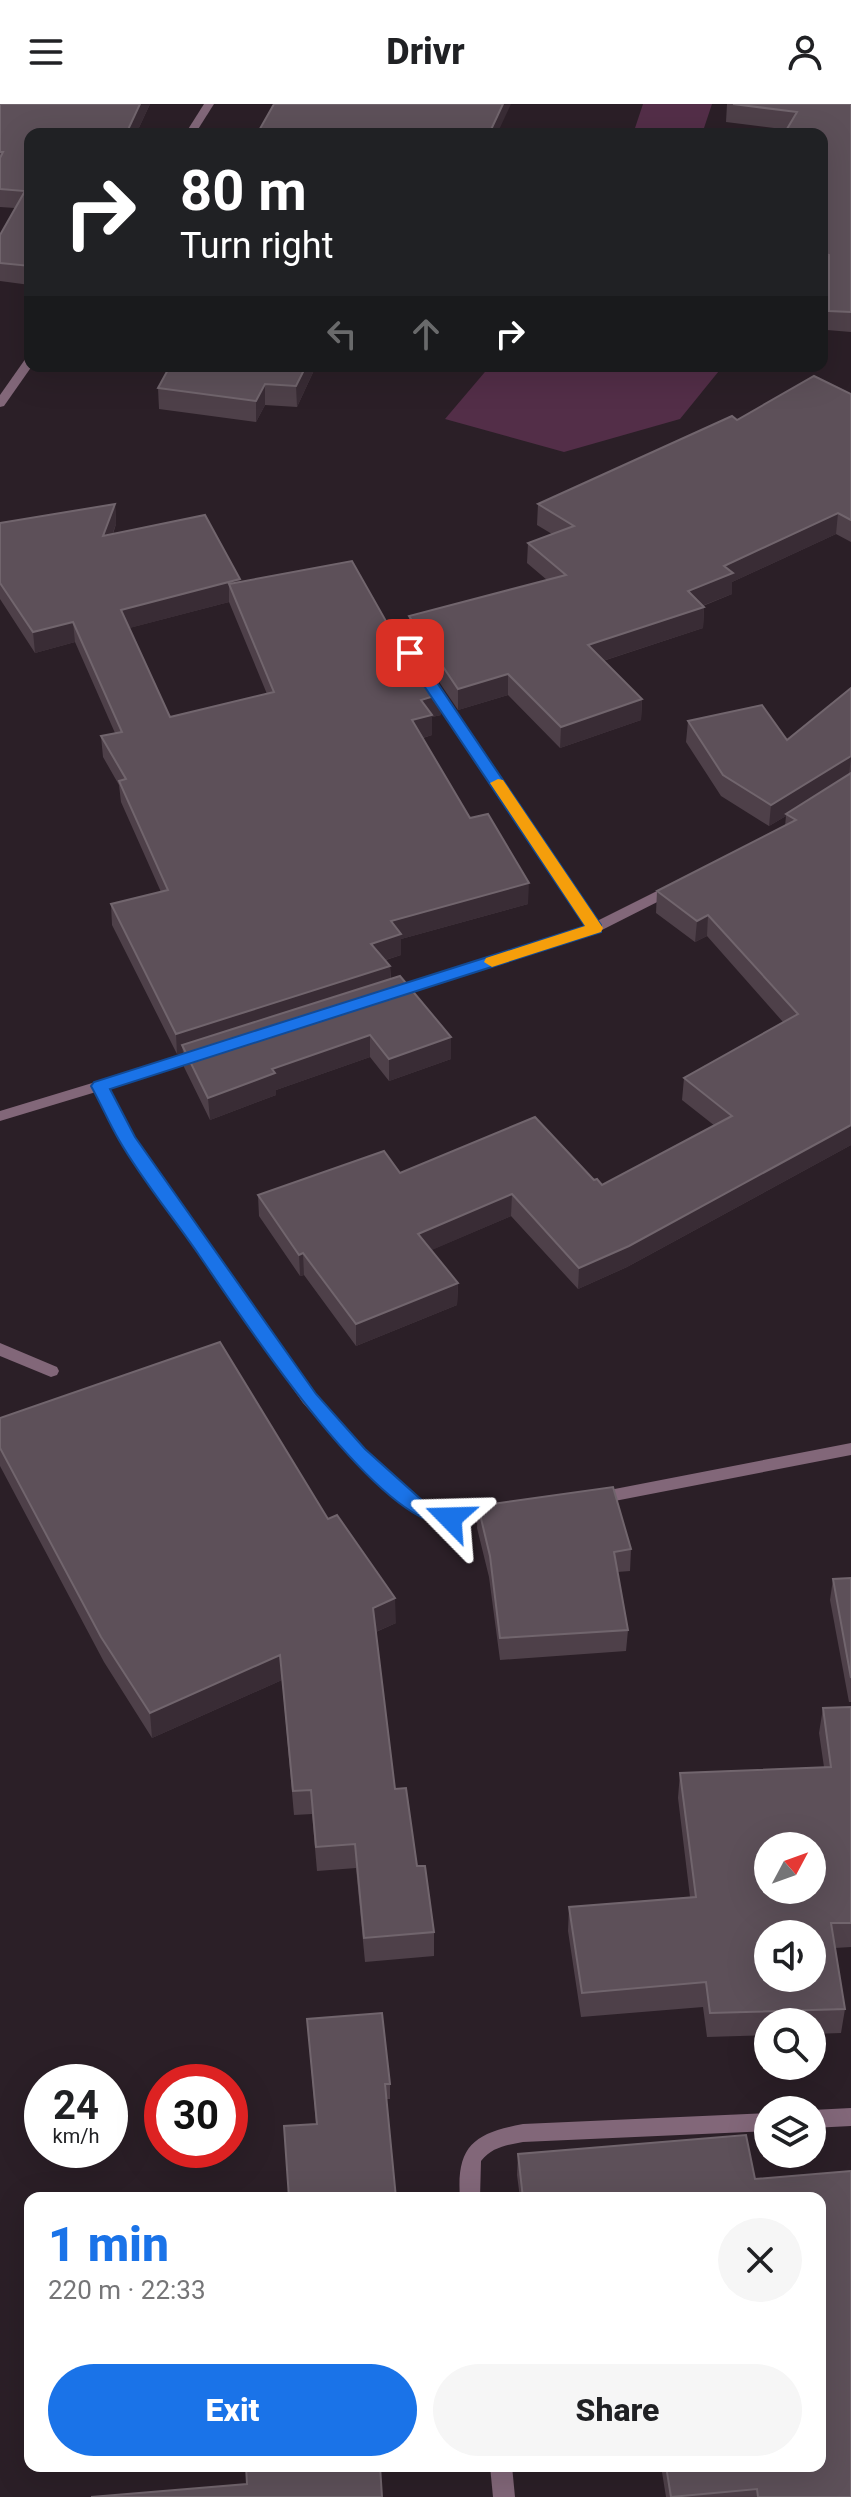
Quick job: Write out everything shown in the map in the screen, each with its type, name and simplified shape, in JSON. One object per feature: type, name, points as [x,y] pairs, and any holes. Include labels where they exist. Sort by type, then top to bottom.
[{"type":"street","points":[[194,128],[209,104]]},
{"type":"street","points":[[0,403],[24,369]]},
{"type":"street","points":[[419,667],[595,928]]},
{"type":"street","points":[[370,1001],[595,928],[692,879]]},
{"type":"street","points":[[0,1116],[222,1049]]},
{"type":"street","points":[[100,1086],[128,1140],[229,1286],[309,1399],[358,1454],[418,1507],[450,1518],[510,1513]]},
{"type":"street","points":[[0,1349],[51,1371]]},
{"type":"street","points":[[570,1504],[851,1449]]},
{"type":"street","points":[[826,2118],[851,2117]]},
{"type":"street","points":[[470,2192],[470,2160],[475,2151],[496,2137],[523,2133],[754,2123]]},
{"type":"street","points":[[502,2472],[504,2497]]},
{"type":"shaded area","points":[[643,104],[712,104],[704,128],[635,128]]},
{"type":"shaded area","points":[[485,372],[718,372],[680,419],[564,452],[445,419]]},
{"type":"building","points":[[0,104],[140,104],[129,128],[24,128],[24,191],[0,189],[0,158],[3,152],[0,152]]},
{"type":"building","points":[[274,104],[503,104],[492,128],[260,128]]},
{"type":"building","points":[[733,104],[851,104],[851,312],[829,311],[828,128],[788,128],[797,112]]},
{"type":"building","points":[[24,193],[24,265],[0,263],[0,235]]},
{"type":"building","points":[[167,372],[303,372],[296,386],[265,384],[256,401],[158,388]]},
{"type":"building","points":[[814,376],[851,394],[851,520],[838,513],[724,566],[733,573],[688,591],[704,607],[588,645],[642,699],[561,727],[508,674],[458,689],[409,616],[566,575],[528,543],[574,526],[538,504],[732,416],[737,420]]},
{"type":"building","points":[[115,504],[103,536],[205,515],[240,579],[121,610],[170,717],[274,692],[229,584],[352,561],[387,623],[393,622],[441,694],[421,700],[432,715],[412,720],[470,818],[488,814],[529,883],[391,921],[401,934],[371,944],[390,966],[176,1034],[111,904],[168,890],[119,781],[126,779],[101,736],[122,732],[73,622],[33,632],[0,583],[0,523]]},
{"type":"building","points":[[851,688],[851,756],[771,805],[723,775],[688,721],[762,705],[787,740]]},
{"type":"building","points":[[851,773],[851,1125],[629,1246],[579,1268],[512,1194],[418,1234],[458,1283],[356,1324],[303,1253],[299,1255],[258,1195],[384,1151],[400,1173],[535,1117],[602,1185],[732,1116],[684,1078],[798,1014],[708,915],[697,921],[657,891],[796,820],[786,814]]},
{"type":"building","points":[[400,976],[451,1037],[389,1059],[370,1035],[272,1069],[275,1073],[208,1098],[182,1045]]},
{"type":"building","points":[[220,1342],[328,1519],[337,1515],[395,1598],[373,1608],[395,1789],[406,1788],[417,1866],[425,1866],[434,1932],[364,1938],[355,1844],[316,1847],[311,1790],[293,1791],[280,1655],[150,1713],[101,1637],[0,1448],[0,1418]]},
{"type":"building","points":[[613,1487],[631,1549],[614,1552],[628,1630],[500,1638],[490,1556],[478,1506]]},
{"type":"building","points":[[851,1578],[851,1678],[833,1579]]},
{"type":"building","points":[[851,1707],[851,1923],[831,1923],[845,2009],[754,2008],[754,2012],[710,2013],[706,1982],[582,1993],[569,1907],[696,1897],[680,1773],[831,1767],[823,1708]]},
{"type":"building","points":[[382,2013],[390,2084],[385,2084],[395,2192],[289,2192],[284,2126],[317,2124],[307,2019]]},
{"type":"building","points":[[746,2135],[755,2179],[851,2171],[851,2497],[758,2497],[757,2489],[671,2497],[667,2472],[826,2472],[826,2192],[522,2192],[518,2154]]},
{"type":"building","points":[[246,2472],[380,2472],[382,2497],[91,2497],[247,2484]]},
{"type":"slow traffic","points":[[492,962],[595,928],[498,783]]},
{"type":"route","points":[[410,653],[595,928],[100,1086],[128,1140],[309,1399],[358,1454],[418,1507],[450,1518]]}]
